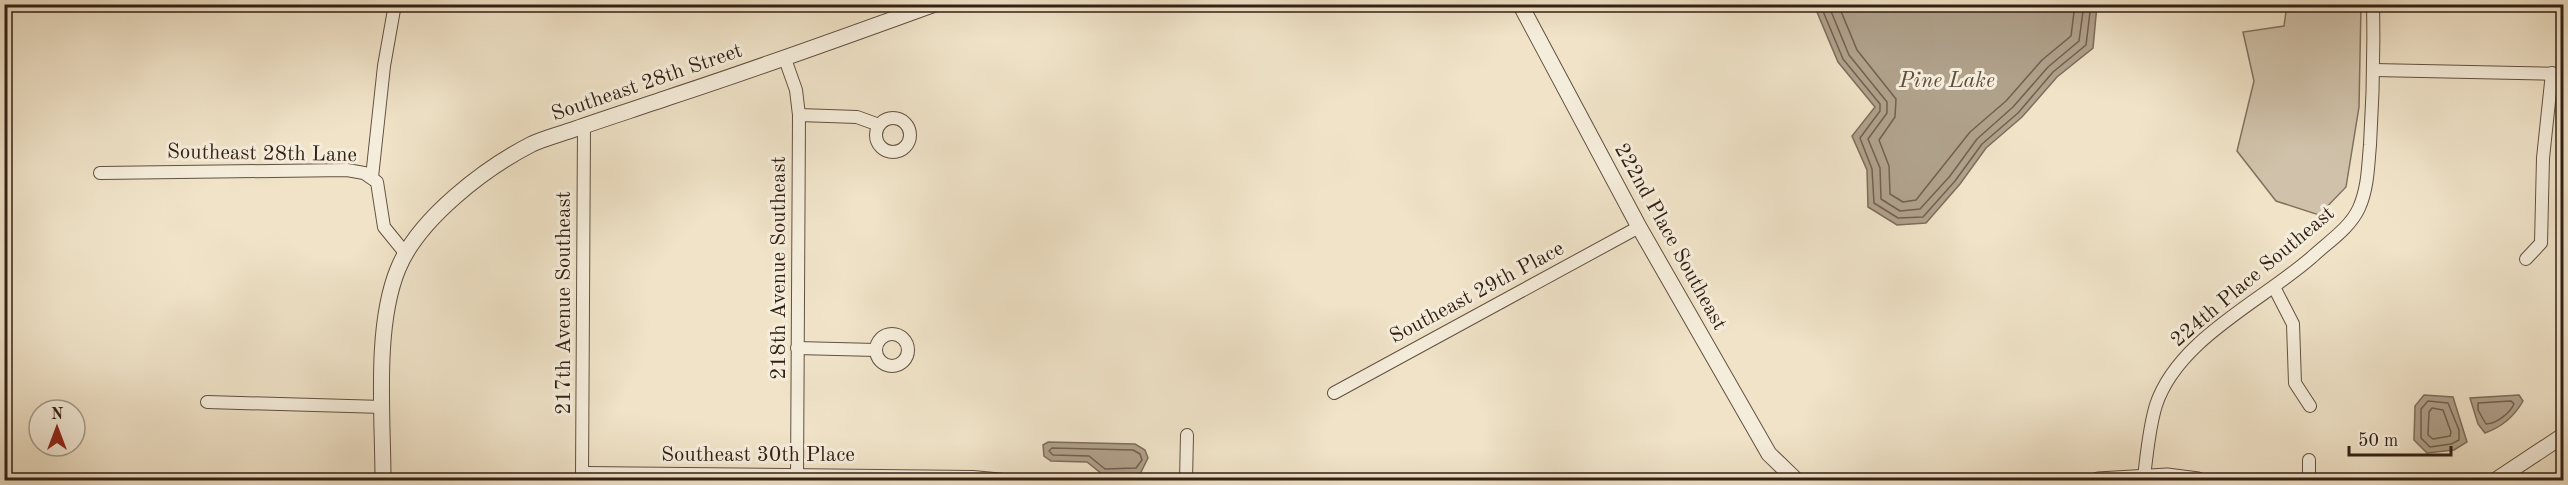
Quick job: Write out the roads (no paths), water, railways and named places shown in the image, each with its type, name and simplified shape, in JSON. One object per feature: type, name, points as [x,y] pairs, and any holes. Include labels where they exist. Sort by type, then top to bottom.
[{"type":"street","points":[[372,177],[384,66],[395,4]]},
{"type":"street","name":"Southeast 28th Street","points":[[383,480],[386,314],[392,283],[405,254],[438,214],[487,172],[535,143],[785,59],[935,4]]},
{"type":"street","name":"222nd Place Southeast","points":[[1520,4],[1639,227],[1768,454],[1796,480]]},
{"type":"street","points":[[2373,4],[2374,70],[2558,73],[2543,158],[2541,243],[2526,259]]},
{"type":"street","name":"218th Avenue Southeast","points":[[785,59],[796,90],[799,115],[797,477]]},
{"type":"street","name":"224th Place Southeast","points":[[2148,479],[2149,432],[2157,403],[2174,373],[2191,350],[2274,287],[2340,232],[2358,211],[2367,178],[2374,70]]},
{"type":"street","points":[[799,115],[857,117],[879,125]]},
{"type":"street","name":"217th Avenue Southeast","points":[[582,477],[584,126]]},
{"type":"street","name":"Southeast 28th Lane","points":[[100,173],[347,170],[372,177],[379,192],[384,227],[405,254]]},
{"type":"street","name":"Southeast 29th Place","points":[[1334,393],[1639,227]]},
{"type":"street","points":[[2274,287],[2293,324],[2295,383],[2310,406]]},
{"type":"street","points":[[797,348],[876,350]]},
{"type":"street","points":[[207,402],[383,407]]},
{"type":"street","points":[[1186,480],[1187,435]]},
{"type":"street","points":[[2496,480],[2564,435]]},
{"type":"street","points":[[2309,460],[2309,480]]},
{"type":"street","points":[[2098,480],[2148,479],[2167,476],[2198,480]]},
{"type":"street","name":"Southeast 30th Place","points":[[582,477],[973,477],[1004,480]]},
{"type":"water","name":"Pine Lake","points":[[1814,5],[2097,5],[2093,48],[2057,77],[2022,117],[1986,148],[1960,184],[1926,223],[1897,225],[1868,207],[1867,170],[1852,136],[1875,107],[1838,62]]},
{"type":"water","points":[[2424,395],[2453,397],[2467,442],[2454,450],[2427,453],[2414,440],[2415,406]]},
{"type":"water","points":[[2519,395],[2523,401],[2512,417],[2497,428],[2485,433],[2478,424],[2470,398]]},
{"type":"water","points":[[1048,442],[1135,444],[1145,450],[1148,458],[1140,474],[1102,474],[1087,462],[1051,461],[1044,456],[1043,445]]}]
